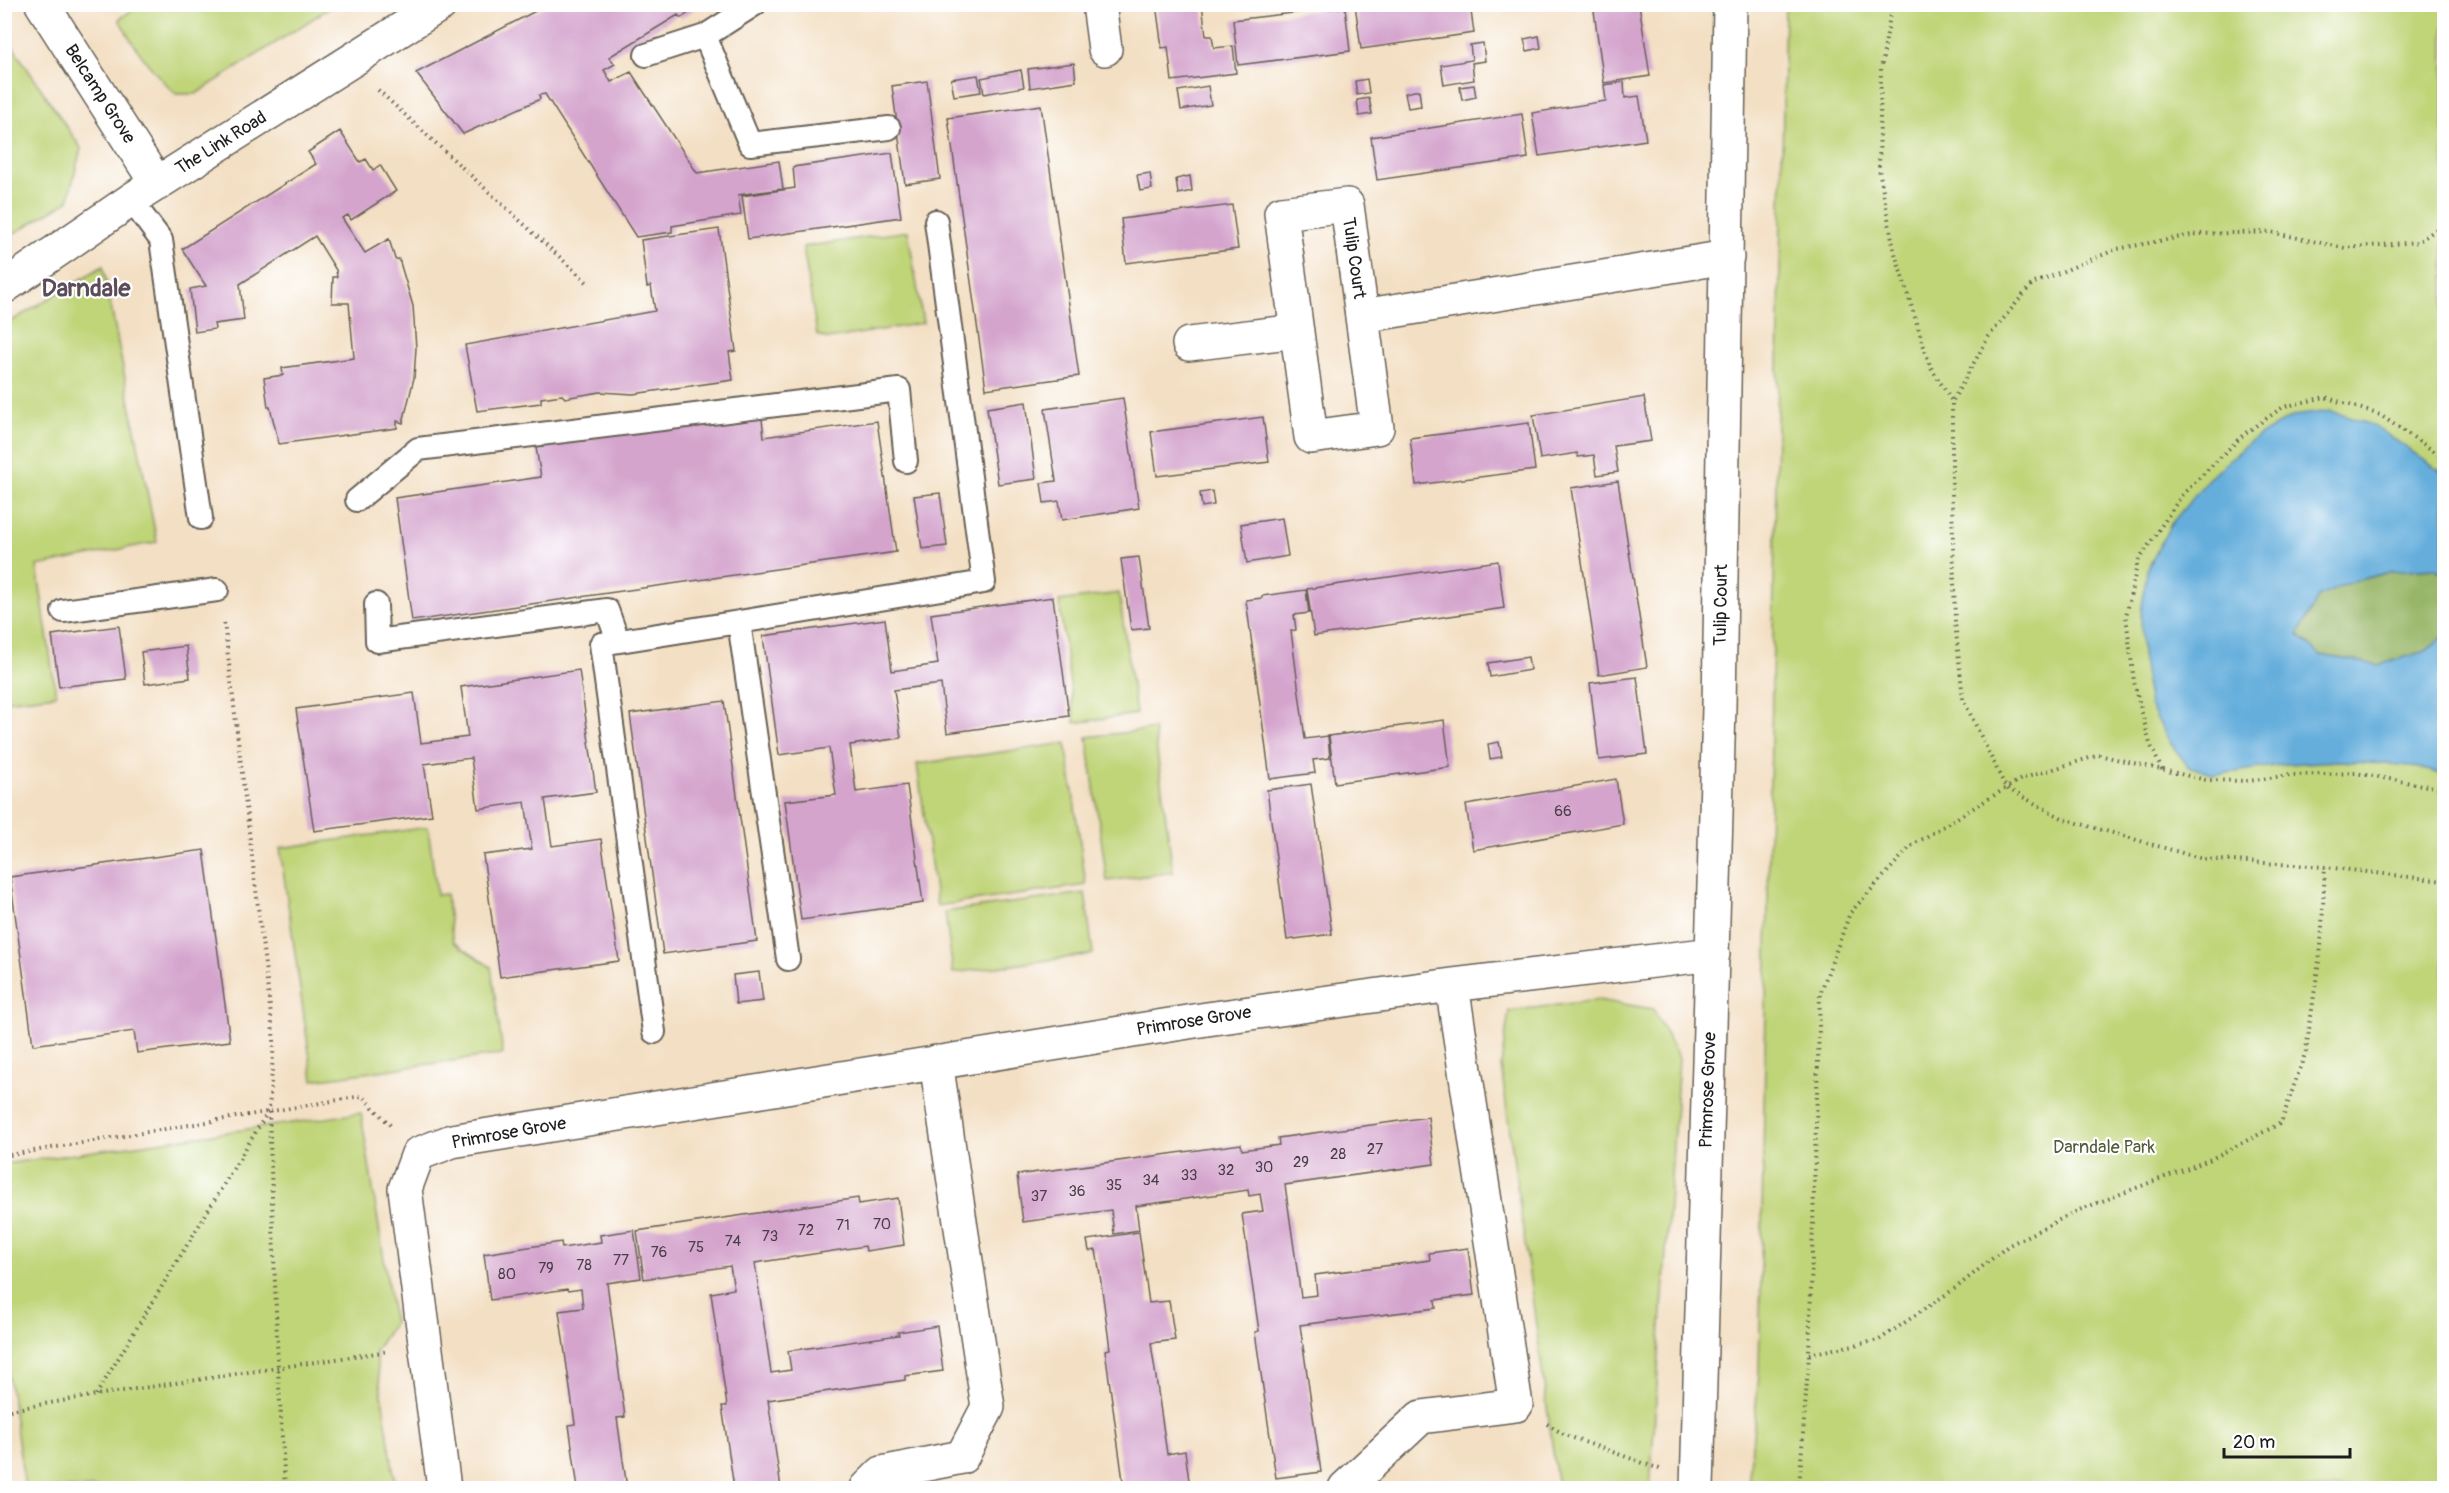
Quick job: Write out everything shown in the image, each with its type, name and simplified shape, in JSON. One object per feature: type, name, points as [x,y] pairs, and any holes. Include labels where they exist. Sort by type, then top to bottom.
[{"type":"street","name":"Belcamp Grove","points":[[42,4],[144,192]]},
{"type":"street","name":"The Link Road","points":[[4,287],[144,192],[441,4]]},
{"type":"street","points":[[1099,4],[1105,49]]},
{"type":"street","name":"Tulip Court","points":[[1713,954],[1730,4]]},
{"type":"street","name":"Tulip Court","points":[[1347,204],[1377,428],[1311,437],[1297,331],[1281,213],[1347,204]]},
{"type":"street","name":"Tulip Court","points":[[1362,316],[1727,256]]},
{"type":"street","points":[[1189,344],[1297,331]]},
{"type":"street","name":"Primrose Grove","points":[[418,1154],[452,1141],[1207,1019],[1452,985],[1713,954],[1697,1485]]},
{"type":"street","points":[[1345,1488],[1421,1417],[1516,1405],[1452,985]]},
{"type":"street","points":[[867,1488],[882,1473],[962,1457],[988,1407],[936,1062]]},
{"type":"street","points":[[418,1154],[405,1189],[444,1488]]},
{"type":"lane","points":[[646,55],[705,36],[755,4]]},
{"type":"lane","points":[[705,36],[750,144],[889,128]]},
{"type":"lane","points":[[144,192],[161,240],[201,518]]},
{"type":"lane","points":[[654,1032],[601,644],[984,582],[936,221]]},
{"type":"lane","points":[[357,500],[417,449],[899,390],[906,461]]},
{"type":"lane","points":[[63,612],[218,590]]},
{"type":"lane","points":[[376,604],[377,641],[608,610],[618,641]]},
{"type":"lane","points":[[739,622],[788,959]]},
{"type":"path","points":[[1892,4],[1881,69],[1880,169],[1894,250],[1930,366],[1952,400]]},
{"type":"path","points":[[349,63],[590,285]]},
{"type":"path","points":[[2445,224],[2418,242],[2345,248],[2270,232],[2197,234],[2117,249],[2032,284],[1989,336],[1952,400],[1955,622],[1963,699],[2006,788],[2064,819],[2203,859],[2325,867],[2445,881]]},
{"type":"path","points":[[2162,770],[2150,744],[2134,682],[2126,616],[2138,561],[2182,495],[2244,434],[2283,407],[2325,397],[2380,415],[2445,458]]},
{"type":"path","points":[[224,621],[274,1041],[269,1110],[278,1368],[285,1488]]},
{"type":"path","points":[[1799,1488],[1809,1354],[1820,994],[1850,913],[1911,846],[2021,779],[2099,755],[2206,780],[2248,781],[2290,775],[2356,773],[2445,789]]},
{"type":"path","points":[[1809,1354],[1879,1340],[1957,1287],[2009,1245],[2079,1210],[2209,1160],[2281,1122],[2306,1051],[2321,947],[2325,867]]},
{"type":"path","points":[[4,1156],[362,1096],[418,1154]]},
{"type":"path","points":[[96,1395],[269,1110]]},
{"type":"path","points":[[4,1411],[425,1346]]},
{"type":"path","points":[[1516,1405],[1565,1435],[1697,1485]]},
{"type":"path","points":[[4,1435],[11,1488]]},
{"type":"green space","points":[[142,4],[334,5],[196,94],[176,94],[144,59],[119,19]]},
{"type":"green space","name":"Darndale Park","points":[[1785,5],[2444,5],[2444,1488],[1748,1488],[1759,1374]]},
{"type":"green space","points":[[4,34],[81,148],[68,201],[5,239]]},
{"type":"green space","points":[[908,231],[923,323],[828,339],[817,335],[803,247]]},
{"type":"green space","points":[[103,266],[157,542],[37,566],[56,695],[5,701],[5,325]]},
{"type":"green space","points":[[2434,568],[2444,574],[2444,636],[2426,651],[2379,665],[2320,655],[2298,635],[2318,597],[2348,583],[2393,571]]},
{"type":"green space","points":[[1119,593],[1136,714],[1075,723],[1059,601]]},
{"type":"green space","points":[[1154,729],[1173,872],[1107,881],[1087,737]]},
{"type":"green space","points":[[1066,743],[1086,885],[937,906],[917,764]]},
{"type":"green space","points":[[428,827],[437,895],[446,894],[453,942],[491,967],[503,1054],[313,1080],[280,848]]},
{"type":"green space","points":[[1085,893],[1093,954],[953,973],[945,912]]},
{"type":"green space","points":[[1598,1000],[1653,1009],[1679,1058],[1650,1488],[1558,1488],[1501,1066],[1509,1011]]},
{"type":"green space","points":[[361,1113],[394,1323],[375,1351],[396,1488],[25,1488],[4,1345],[5,1164]]},
{"type":"water","points":[[2331,411],[2375,426],[2444,474],[2444,574],[2434,568],[2393,571],[2348,583],[2318,597],[2298,635],[2320,655],[2379,665],[2426,651],[2444,636],[2444,775],[2412,766],[2339,761],[2287,764],[2215,775],[2188,766],[2171,744],[2150,706],[2142,660],[2141,613],[2147,570],[2171,524],[2208,479],[2252,440],[2292,416]]},
{"type":"building","points":[[549,4],[702,4],[681,18],[678,15],[609,57],[615,64],[604,70],[611,82],[631,72],[697,173],[779,161],[783,189],[738,195],[741,215],[672,226],[672,232],[636,237],[545,94],[539,95],[540,99],[463,134],[416,73]]},
{"type":"building","points":[[1156,4],[1202,4],[1206,36],[1212,36],[1214,48],[1233,46],[1236,73],[1172,81],[1168,47],[1162,48]]},
{"type":"building","points":[[1355,4],[1470,4],[1474,33],[1361,49]]},
{"type":"building","points":[[1593,4],[1639,4],[1650,76],[1604,83]]},
{"type":"building","points":[[1345,7],[1350,51],[1238,65],[1233,20]]},
{"type":"building","points":[[1539,36],[1541,48],[1527,51],[1524,39]]},
{"type":"building","points":[[1483,43],[1485,61],[1472,63],[1474,80],[1444,85],[1441,65],[1472,60],[1470,45]]},
{"type":"building","points":[[1074,63],[1076,81],[1030,88],[1028,69]]},
{"type":"building","points":[[1021,70],[1024,87],[984,94],[981,78]]},
{"type":"building","points":[[978,75],[981,92],[954,96],[951,79]]},
{"type":"building","points":[[1367,79],[1369,93],[1357,95],[1355,81]]},
{"type":"building","points":[[927,81],[940,179],[905,184],[892,86]]},
{"type":"building","points":[[1624,82],[1625,98],[1639,96],[1646,140],[1539,156],[1532,113],[1606,101],[1604,85]]},
{"type":"building","points":[[1474,85],[1476,97],[1462,100],[1460,87]]},
{"type":"building","points":[[1208,86],[1211,105],[1181,110],[1178,91]]},
{"type":"building","points":[[1419,90],[1421,106],[1408,108],[1405,93]]},
{"type":"building","points":[[1369,98],[1372,114],[1359,116],[1357,100]]},
{"type":"building","points":[[1041,105],[1079,376],[986,389],[948,118]]},
{"type":"building","points":[[1522,114],[1528,158],[1377,180],[1371,137]]},
{"type":"building","points":[[340,131],[360,162],[366,159],[373,170],[380,165],[396,191],[351,220],[348,215],[342,218],[365,253],[389,239],[395,259],[399,259],[413,306],[416,348],[414,378],[403,423],[397,421],[397,428],[279,444],[270,407],[268,407],[264,378],[283,375],[282,368],[354,358],[349,303],[332,303],[333,277],[337,277],[336,270],[315,236],[240,284],[244,320],[214,324],[215,329],[195,332],[190,289],[206,286],[182,249],[316,164],[308,152]]},
{"type":"building","points":[[892,153],[901,217],[748,239],[742,196],[795,188],[793,167]]},
{"type":"building","points":[[1150,173],[1152,189],[1140,191],[1137,175]]},
{"type":"building","points":[[1190,176],[1192,191],[1178,194],[1176,179]]},
{"type":"building","points":[[1232,205],[1238,249],[1126,263],[1121,219]]},
{"type":"building","points":[[719,229],[736,351],[729,352],[733,380],[633,394],[600,392],[565,398],[562,395],[541,398],[541,403],[477,411],[465,345],[655,311],[651,286],[647,287],[641,240]]},
{"type":"building","points":[[1644,397],[1651,441],[1614,446],[1618,472],[1597,475],[1594,455],[1578,457],[1577,453],[1540,459],[1533,415]]},
{"type":"building","points":[[1123,398],[1139,508],[1062,520],[1059,501],[1044,503],[1041,483],[1056,481],[1045,409]]},
{"type":"building","points":[[1026,402],[1036,479],[998,484],[987,408]]},
{"type":"building","points":[[761,410],[764,437],[877,421],[896,552],[412,621],[395,498],[541,477],[535,442]]},
{"type":"building","points":[[1263,417],[1269,462],[1157,476],[1151,432]]},
{"type":"building","points":[[1529,423],[1535,470],[1416,485],[1410,438]]},
{"type":"building","points":[[1618,481],[1647,667],[1599,675],[1571,488]]},
{"type":"building","points":[[1212,491],[1214,505],[1202,507],[1200,493]]},
{"type":"building","points":[[940,493],[947,546],[922,549],[914,496]]},
{"type":"building","points":[[1282,518],[1288,556],[1247,563],[1241,524]]},
{"type":"building","points":[[1139,557],[1149,628],[1131,630],[1121,559]]},
{"type":"building","points":[[1498,561],[1504,608],[1314,636],[1307,589]]},
{"type":"building","points":[[1306,590],[1309,613],[1294,615],[1296,630],[1291,631],[1305,739],[1328,736],[1330,758],[1313,760],[1315,773],[1270,779],[1246,600]]},
{"type":"building","points":[[1053,597],[1069,716],[947,733],[941,684],[894,690],[901,738],[850,745],[856,792],[907,785],[923,903],[801,920],[785,801],[836,795],[829,748],[779,755],[763,636],[885,619],[892,671],[938,664],[931,614]]},
{"type":"building","points":[[119,626],[126,679],[59,687],[52,635]]},
{"type":"building","points":[[186,646],[190,678],[145,684],[141,652]]},
{"type":"building","points":[[1528,657],[1530,670],[1490,677],[1488,663]]},
{"type":"building","points":[[579,670],[596,792],[545,799],[552,846],[601,839],[619,961],[500,977],[483,855],[532,849],[525,802],[478,809],[471,758],[424,764],[432,815],[314,831],[296,709],[414,693],[421,743],[468,737],[461,687]]},
{"type":"building","points":[[1637,677],[1647,754],[1599,760],[1590,683]]},
{"type":"building","points":[[724,701],[757,941],[663,954],[630,714]]},
{"type":"building","points":[[1444,720],[1450,767],[1335,783],[1329,736]]},
{"type":"building","points":[[1499,742],[1502,757],[1490,759],[1488,744]]},
{"type":"building","points":[[1616,779],[1623,824],[1473,850],[1466,805]]},
{"type":"building","points":[[1311,784],[1332,934],[1287,940],[1267,790]]},
{"type":"building","points":[[204,850],[230,1041],[137,1053],[134,1031],[33,1045],[10,877]]},
{"type":"building","points":[[759,972],[763,1001],[736,1004],[733,975]]},
{"type":"building","points":[[1428,1117],[1434,1164],[1285,1185],[1301,1297],[1317,1295],[1315,1275],[1430,1260],[1429,1253],[1468,1248],[1474,1295],[1435,1300],[1436,1308],[1300,1325],[1321,1472],[1276,1478],[1255,1332],[1259,1331],[1242,1214],[1263,1211],[1260,1194],[1249,1196],[1248,1190],[1136,1206],[1139,1230],[1114,1234],[1111,1210],[1023,1222],[1017,1175],[1241,1144],[1242,1150],[1279,1145],[1278,1138]]},
{"type":"building","points":[[858,1198],[859,1204],[898,1198],[904,1245],[866,1251],[865,1246],[755,1263],[771,1373],[791,1370],[788,1351],[899,1335],[898,1332],[937,1326],[943,1371],[905,1376],[905,1380],[768,1400],[781,1488],[734,1488],[722,1406],[727,1406],[711,1293],[734,1289],[730,1266],[644,1279],[637,1231]]},
{"type":"building","points":[[634,1230],[641,1278],[607,1283],[625,1417],[617,1418],[627,1488],[578,1488],[569,1425],[575,1424],[559,1311],[583,1308],[581,1289],[490,1300],[484,1254],[561,1242],[562,1248],[601,1242],[600,1235]]},
{"type":"building","points":[[1139,1232],[1149,1303],[1169,1301],[1175,1340],[1151,1343],[1167,1454],[1185,1451],[1190,1488],[1124,1488],[1105,1350],[1110,1349],[1100,1275],[1096,1250],[1089,1251],[1087,1240]]},
{"type":"district","name":"Darndale","points":[[86,288]]}]
